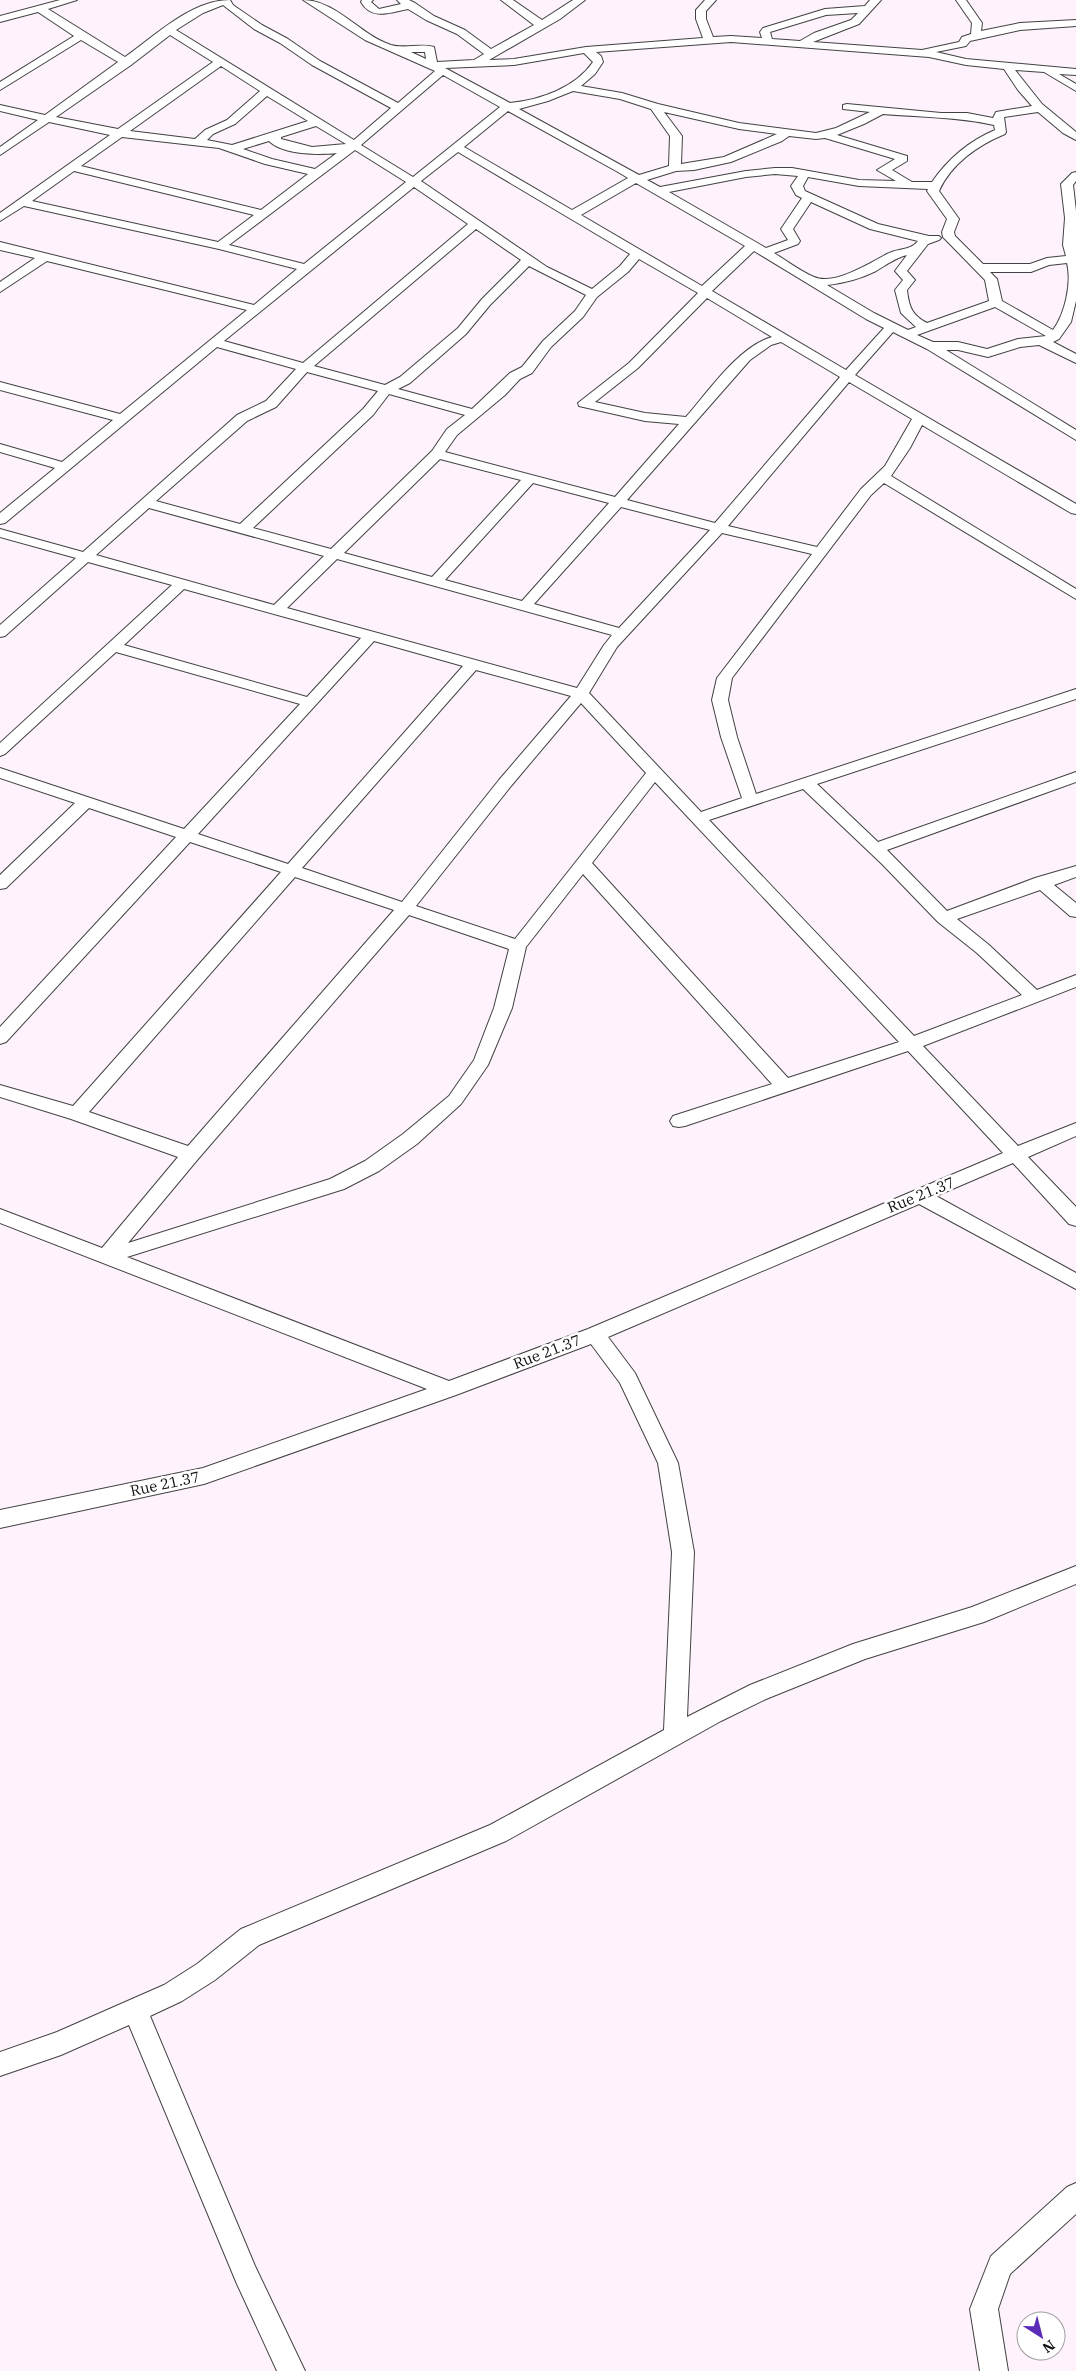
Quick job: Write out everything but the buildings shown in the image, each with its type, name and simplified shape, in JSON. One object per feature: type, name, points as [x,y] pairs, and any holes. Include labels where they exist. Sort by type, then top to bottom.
[{"type":"street","points":[[0,19],[72,0]]},
{"type":"street","points":[[0,152],[50,119],[169,30],[199,11],[225,0],[228,7],[316,63],[398,107]]},
{"type":"street","points":[[308,0],[334,14],[364,34],[437,68],[637,179],[892,327],[931,346],[1076,436]]},
{"type":"street","points":[[368,0],[366,2],[369,7],[378,12],[406,3],[430,18],[462,32],[491,54]]},
{"type":"street","points":[[506,0],[540,24]]},
{"type":"street","points":[[478,62],[540,24],[556,17],[580,0]]},
{"type":"street","points":[[709,40],[701,10],[711,0]]},
{"type":"street","points":[[801,45],[818,35],[854,22],[876,0]]},
{"type":"street","points":[[962,0],[977,23],[976,36]]},
{"type":"street","points":[[39,8],[80,36],[127,63]]},
{"type":"street","points":[[763,43],[768,38],[765,32],[767,30],[825,12],[866,9]]},
{"type":"street","points":[[430,18],[425,34],[437,68]]},
{"type":"street","points":[[916,53],[962,44],[966,39],[1026,24],[1076,22]]},
{"type":"street","points":[[169,30],[414,183],[527,260],[593,294]]},
{"type":"street","points":[[0,87],[80,36]]},
{"type":"street","points":[[220,246],[353,146],[398,107],[437,68],[478,62],[523,61],[586,50],[709,40],[916,53],[966,62],[1076,72]]},
{"type":"street","points":[[392,48],[430,49]]},
{"type":"street","points":[[0,520],[306,268],[507,107],[531,105],[571,87],[590,72],[598,62],[597,58],[586,50]]},
{"type":"street","points":[[0,218],[220,62]]},
{"type":"street","points":[[1010,65],[1009,68],[1020,86],[1040,108],[1076,137]]},
{"type":"street","points":[[1046,70],[1076,88]]},
{"type":"street","points":[[571,87],[622,96],[655,107],[707,120],[785,134],[827,135],[874,116],[881,110]]},
{"type":"street","points":[[198,142],[209,132],[231,122],[266,91]]},
{"type":"street","points":[[847,106],[941,116],[967,116],[1000,123]]},
{"type":"street","points":[[655,107],[676,136],[675,168]]},
{"type":"street","points":[[0,108],[120,133],[198,142],[232,149],[269,162],[318,172]]},
{"type":"street","points":[[996,303],[991,279],[949,237],[948,232],[953,219],[935,195],[933,191],[934,186],[978,142],[1001,132],[1000,114],[1040,108]]},
{"type":"street","points":[[232,149],[317,122]]},
{"type":"street","points":[[572,215],[622,184],[675,168],[694,167],[726,160],[778,139],[785,134]]},
{"type":"street","points":[[827,135],[903,158],[903,160],[883,170],[913,185]]},
{"type":"street","points":[[275,136],[275,141],[297,150],[335,150],[353,146]]},
{"type":"street","points":[[457,147],[1076,510]]},
{"type":"street","points":[[72,167],[263,214]]},
{"type":"street","points":[[657,191],[761,172],[792,171],[859,183],[934,186]]},
{"type":"street","points":[[805,174],[797,189],[808,197],[841,210],[874,227],[927,239],[949,237]]},
{"type":"street","points":[[931,346],[958,346],[988,353],[1018,343],[1048,340],[1055,336],[1065,322],[1076,275],[1074,259],[1069,245],[1072,195],[1068,182],[1076,175]]},
{"type":"street","points":[[765,252],[793,242],[794,240],[788,229],[808,197]]},
{"type":"street","points":[[22,202],[220,246],[306,268]]},
{"type":"street","points":[[0,633],[242,418],[271,404],[303,369],[475,224]]},
{"type":"street","points":[[926,327],[905,313],[901,290],[909,280],[901,271],[927,239]]},
{"type":"street","points":[[690,421],[645,417],[584,403],[618,381],[705,293],[708,286],[753,245]]},
{"type":"street","points":[[0,246],[257,309]]},
{"type":"street","points":[[814,282],[842,280],[870,269],[893,255],[917,249]]},
{"type":"street","points":[[277,610],[437,454],[452,432],[500,392],[515,376],[527,370],[547,344],[579,314],[593,294],[624,269],[637,253]]},
{"type":"street","points":[[0,288],[45,257]]},
{"type":"street","points":[[981,268],[1031,268],[1048,262],[1074,259]]},
{"type":"street","points":[[243,529],[368,412],[386,390],[405,380],[462,331],[486,302],[527,260]]},
{"type":"street","points":[[907,334],[996,303],[1055,336]]},
{"type":"street","points":[[105,1257],[191,1154],[405,909],[504,783],[581,694],[610,645],[718,528],[878,340],[892,327]]},
{"type":"street","points":[[525,606],[746,357],[767,342],[782,338]]},
{"type":"street","points":[[1039,340],[1076,358]]},
{"type":"street","points":[[216,343],[303,369],[473,413]]},
{"type":"street","points":[[0,386],[123,419]]},
{"type":"street","points":[[751,802],[729,737],[720,700],[725,678],[866,492],[882,476],[909,440],[919,418]]},
{"type":"street","points":[[0,448],[65,466]]},
{"type":"street","points":[[437,454],[718,528],[821,552]]},
{"type":"street","points":[[882,476],[1076,595]]},
{"type":"street","points":[[436,581],[530,478]]},
{"type":"street","points":[[147,503],[622,633]]},
{"type":"street","points":[[0,533],[581,694],[1076,1219]]},
{"type":"street","points":[[0,751],[116,647],[182,583]]},
{"type":"street","points":[[0,1038],[370,636]]},
{"type":"street","points":[[116,647],[309,702]]},
{"type":"street","points":[[77,1114],[473,664]]},
{"type":"street","points":[[698,818],[807,784],[1076,694]]},
{"type":"street","points":[[105,1257],[337,1184],[372,1166],[410,1139],[456,1100],[482,1061],[503,1008],[518,946],[655,772]]},
{"type":"street","points":[[0,773],[518,946]]},
{"type":"street","points":[[876,848],[1076,777]]},
{"type":"street","points":[[807,784],[876,848],[944,918],[983,949],[1034,997]]},
{"type":"street","points":[[0,884],[86,802]]},
{"type":"street","points":[[583,864],[784,1085]]},
{"type":"street","points":[[944,918],[1076,871]]},
{"type":"street","points":[[1041,882],[1076,912]]},
{"type":"street","points":[[679,1121],[911,1044],[1076,981]]},
{"type":"street","points":[[0,1091],[77,1114],[191,1154]]},
{"type":"street","name":"Rue 21.37","points":[[0,1519],[204,1476],[448,1389],[595,1334],[851,1223],[920,1196],[1076,1129]]},
{"type":"street","points":[[920,1196],[1076,1282]]},
{"type":"street","points":[[0,1216],[448,1389]]},
{"type":"street","points":[[595,1334],[628,1379],[668,1463],[683,1552],[675,1736]]},
{"type":"street","points":[[0,2064],[61,2043],[173,1993],[206,1972],[250,1938],[498,1833],[713,1714],[758,1692],[861,1651],[976,1615],[1076,1575]]},
{"type":"street","points":[[135,2010],[246,2275],[291,2371]]},
{"type":"street","points":[[994,2371],[984,2309],[1000,2265],[1076,2196]]}]
